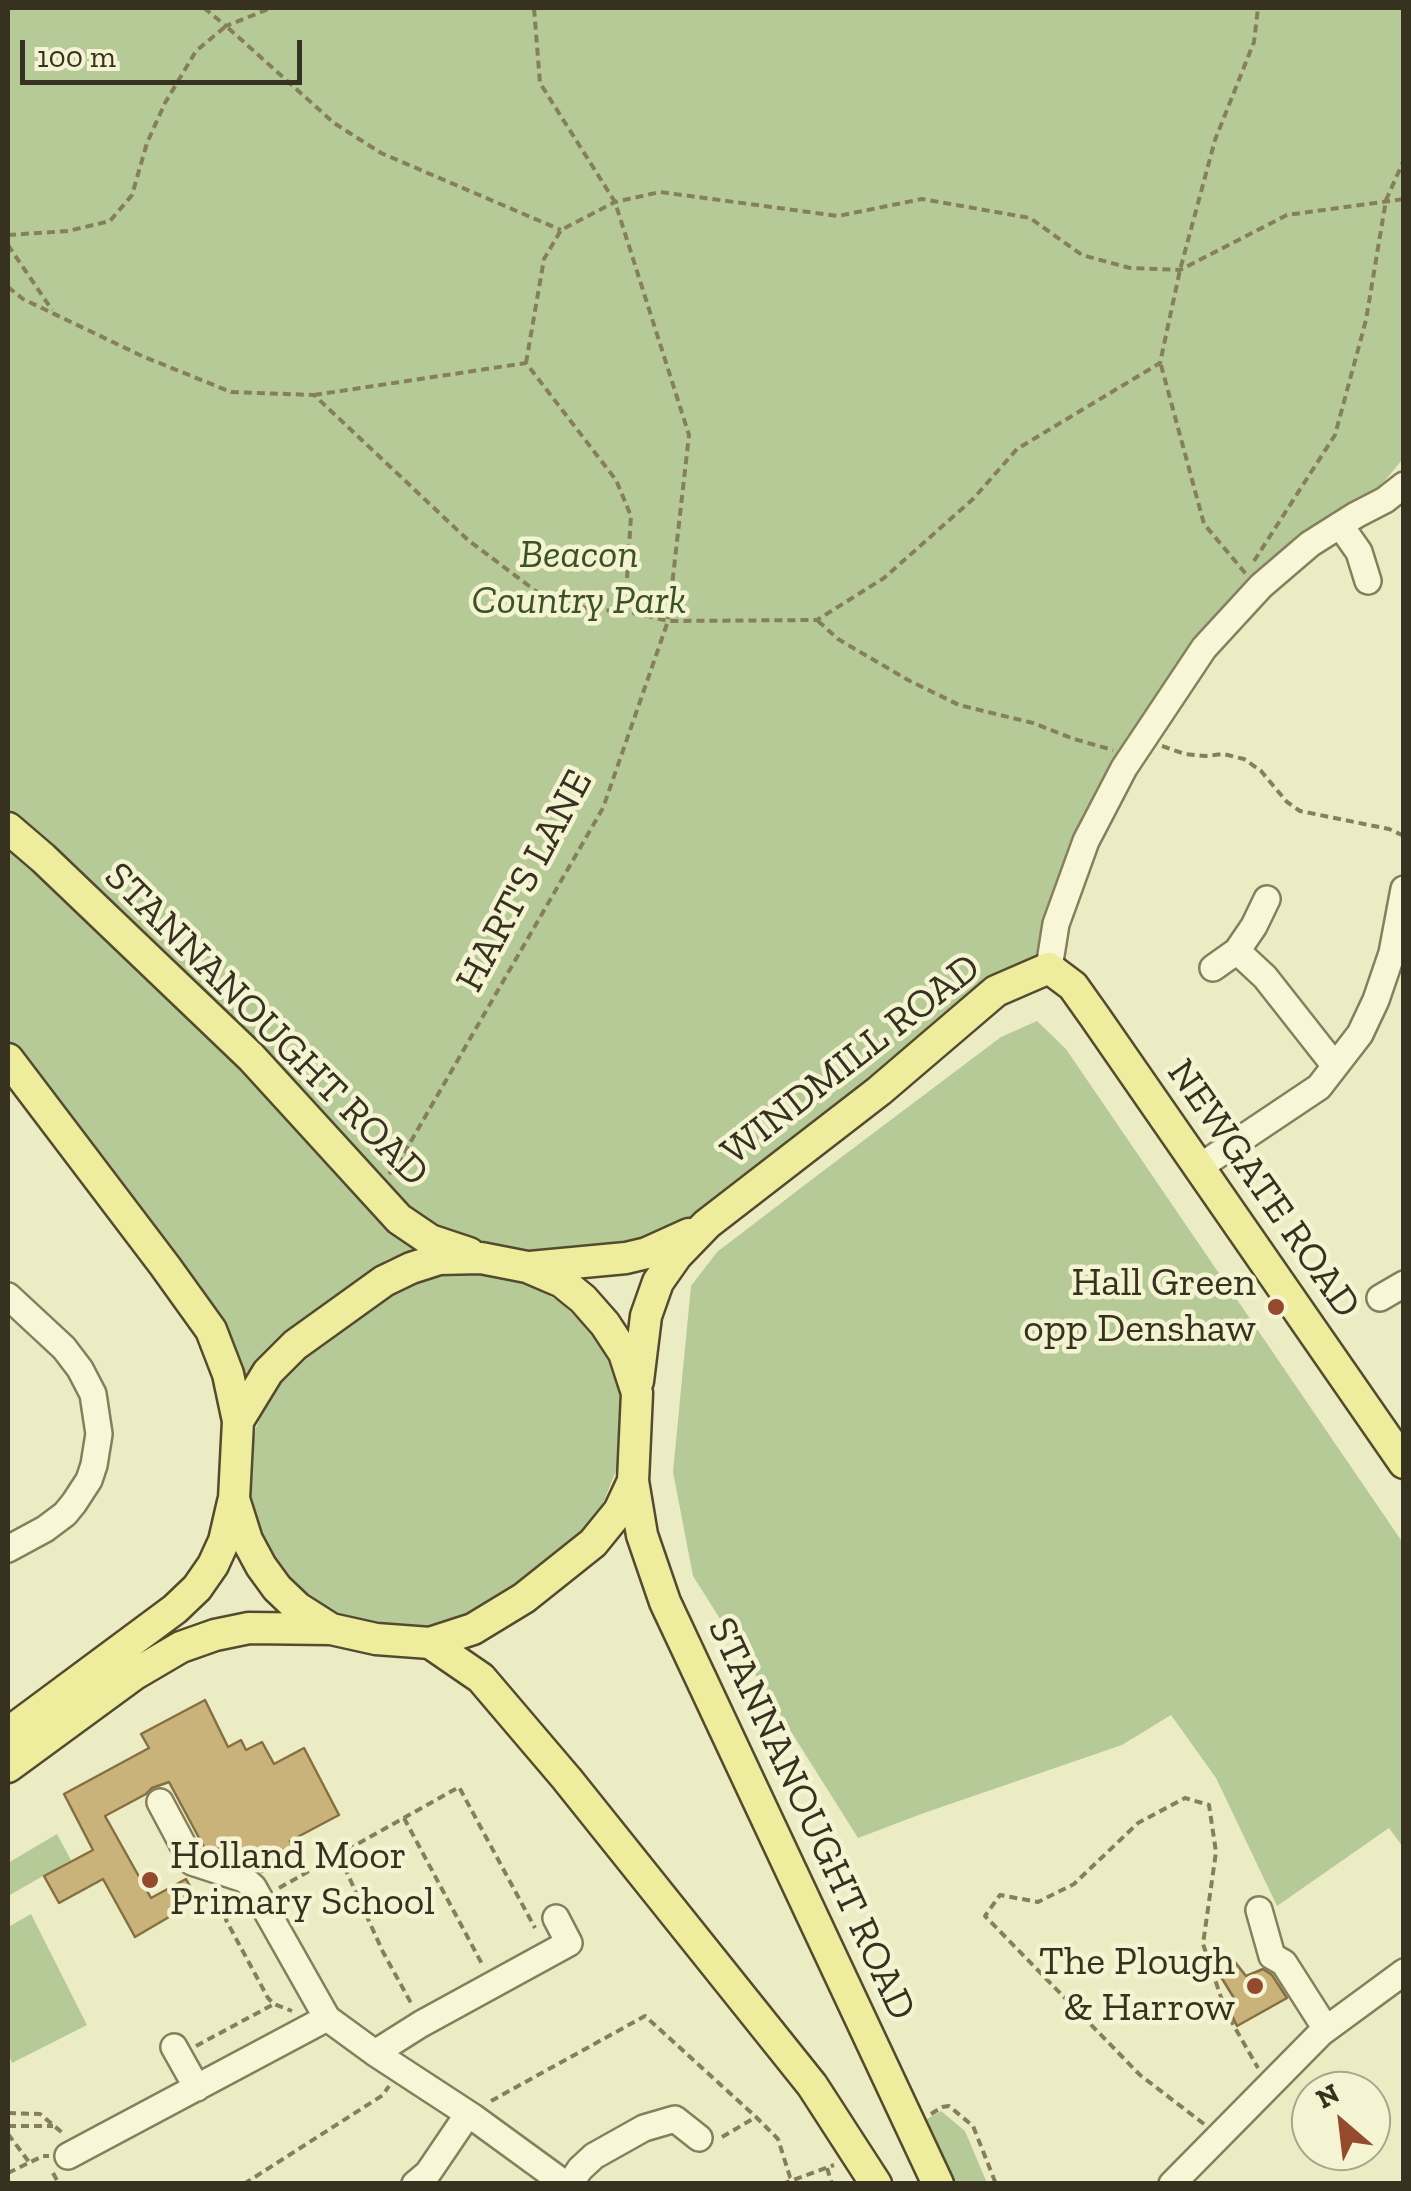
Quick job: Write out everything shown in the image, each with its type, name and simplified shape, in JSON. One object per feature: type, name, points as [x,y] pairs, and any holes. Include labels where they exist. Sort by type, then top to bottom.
[{"type":"main road","name":"STANNANOUGHT ROAD","points":[[8,828],[251,1057],[399,1219],[430,1240],[481,1258]]},
{"type":"main road","name":"NEWGATE ROAD","points":[[1049,968],[1073,986],[1404,1463]]},
{"type":"main road","name":"WINDMILL ROAD","points":[[633,1481],[636,1393],[646,1316],[658,1282],[678,1255],[707,1224],[879,1090],[996,991],[1049,968]]},
{"type":"main road","points":[[8,1058],[211,1330],[228,1374],[238,1420],[234,1498],[224,1541],[213,1566],[175,1609],[8,1733]]},
{"type":"main road","name":"WINDMILL ROAD","points":[[527,1267],[647,1253],[707,1224]]},
{"type":"main road","points":[[238,1420],[268,1372],[295,1345],[384,1281],[439,1259],[481,1258],[527,1267],[562,1282],[605,1324],[624,1354],[636,1393]]},
{"type":"main road","name":"STANNANOUGHT ROAD","points":[[633,1481],[642,1535],[665,1602],[938,2184]]},
{"type":"main road","points":[[8,1767],[135,1674],[181,1647],[215,1635],[249,1628],[331,1629],[376,1639],[430,1643],[473,1629],[524,1598],[593,1543],[618,1512],[633,1481]]},
{"type":"main road","points":[[234,1498],[247,1540],[277,1588],[298,1608],[331,1629]]},
{"type":"main road","points":[[430,1643],[481,1678],[567,1779],[812,2085],[876,2184]]},
{"type":"street","points":[[1049,968],[1056,924],[1086,841],[1138,746],[1204,648],[1260,586],[1310,544],[1404,485]]},
{"type":"street","points":[[1340,525],[1358,552],[1368,585]]},
{"type":"street","points":[[1198,1168],[1319,1086],[1360,1034],[1398,955],[1404,889]]},
{"type":"street","points":[[1213,968],[1238,951],[1267,899]]},
{"type":"street","points":[[1238,951],[1265,977],[1335,1066]]},
{"type":"street","points":[[8,1296],[64,1348],[80,1370],[93,1394],[99,1434],[89,1480],[74,1503],[45,1529],[8,1549]]},
{"type":"street","points":[[160,1802],[192,1862],[244,1879],[256,1893],[327,2018],[568,2184],[586,2162],[644,2128],[675,2119],[699,2138]]},
{"type":"street","points":[[1259,1910],[1272,1956],[1284,1963],[1326,2029]]},
{"type":"street","points":[[375,2053],[569,1943],[556,1918]]},
{"type":"street","points":[[1172,2184],[1326,2029],[1401,1978]]},
{"type":"street","points":[[73,2154],[327,2018]]},
{"type":"street","points":[[177,2051],[196,2088]]},
{"type":"street","points":[[415,2184],[428,2173],[470,2115]]},
{"type":"path","points":[[204,8],[334,123],[380,153],[560,230]]},
{"type":"path","points":[[8,235],[68,231],[110,222],[132,196],[147,142],[196,51],[226,26],[271,8]]},
{"type":"path","name":"HART'S LANE","points":[[373,1193],[400,1162],[603,808],[668,621],[690,435],[615,202],[540,83],[534,8]]},
{"type":"path","points":[[1258,8],[1254,42],[1215,140],[1160,363],[1204,524],[1246,574],[1335,434],[1366,320],[1386,200],[1404,160]]},
{"type":"path","points":[[625,612],[631,516],[616,480],[526,363],[544,259],[560,230],[615,202],[660,192],[838,216],[922,199],[1030,218],[1082,255],[1130,268],[1180,270],[1286,215],[1404,199]]},
{"type":"path","points":[[8,244],[55,314]]},
{"type":"path","points":[[8,287],[142,356],[231,392],[314,394],[526,363]]},
{"type":"path","points":[[314,394],[468,540],[554,604],[668,621],[816,620],[884,578],[973,499],[1018,449],[1160,363]]},
{"type":"path","points":[[816,620],[838,639],[959,706],[1033,724],[1074,740],[1162,747],[1184,754],[1223,754],[1244,760],[1261,771],[1287,802],[1300,811],[1389,829],[1404,836]]},
{"type":"path","points":[[295,2012],[268,1998],[227,1917],[256,1893],[339,1855],[458,1788],[549,1954]]},
{"type":"path","points":[[1220,2136],[1140,2075],[985,1916],[1000,1894],[1038,1902],[1074,1884],[1138,1823],[1185,1798],[1209,1805],[1216,1852],[1202,1944],[1226,2012],[1268,2087]]},
{"type":"path","points":[[404,1818],[493,1985]]},
{"type":"path","points":[[339,1855],[422,2024]]},
{"type":"path","points":[[177,2051],[274,2004]]},
{"type":"path","points":[[470,2115],[645,2016],[778,2139],[795,2182]]},
{"type":"path","points":[[244,2184],[383,2095],[400,2069]]},
{"type":"path","points":[[930,2114],[949,2106],[972,2126],[996,2184]]},
{"type":"path","points":[[8,2113],[40,2114],[70,2138],[73,2154],[43,2156],[8,2173]]},
{"type":"path","points":[[699,2138],[713,2142],[756,2117]]},
{"type":"path","points":[[8,2126],[55,2126]]},
{"type":"path","points":[[8,2134],[29,2162]]},
{"type":"path","points":[[782,2184],[834,2165]]},
{"type":"path","points":[[827,2168],[832,2184]]},
{"type":"green space","name":"Beacon Country Park","points":[[8,8],[1403,8],[1403,459],[1356,515],[1260,586],[1124,768],[1049,968],[707,1224],[527,1267],[430,1240],[8,828]]},
{"type":"green space","points":[[8,841],[224,1043],[421,1250],[388,1259],[294,1329],[244,1383],[92,1151],[8,1039]]},
{"type":"green space","points":[[1037,1021],[1066,1049],[1403,1543],[1403,1847],[1389,1828],[1277,1906],[1216,1778],[1171,1715],[1122,1745],[858,1838],[693,1576],[673,1472],[691,1286],[717,1252],[1001,1037]]},
{"type":"green space","points":[[460,1272],[482,1272],[523,1281],[560,1302],[587,1328],[607,1358],[619,1393],[622,1411],[618,1466],[603,1503],[582,1532],[499,1597],[461,1619],[407,1630],[351,1620],[304,1593],[280,1568],[263,1539],[252,1510],[249,1477],[256,1428],[287,1374],[328,1339],[398,1289]]},
{"type":"green space","points":[[57,1834],[71,1860],[8,1896],[8,1863]]},
{"type":"green space","points":[[31,1914],[87,2025],[12,2063],[8,2053],[8,1927]]},
{"type":"green space","points":[[941,2111],[965,2131],[987,2183],[948,2183],[920,2123]]},
{"type":"building","points":[[205,1700],[228,1747],[241,1740],[246,1750],[262,1742],[274,1764],[304,1748],[339,1815],[290,1841],[297,1854],[262,1872],[256,1861],[244,1862],[238,1850],[227,1856],[222,1846],[213,1852],[205,1849],[169,1782],[105,1816],[151,1898],[186,1879],[198,1900],[135,1937],[103,1879],[59,1903],[44,1876],[93,1850],[64,1794],[149,1748],[141,1734]]},
{"type":"building","name":"The Plough & Harrow","points":[[1235,1962],[1246,1976],[1263,1969],[1272,1975],[1287,1998],[1237,2026],[1228,2007],[1237,2003],[1218,1972]]},
{"type":"place","name":"Hall Green opp Denshaw","points":[[1276,1307]]},
{"type":"place","name":"Holland Moor Primary School","points":[[150,1880]]},
{"type":"place","name":"The Plough & Harrow","points":[[1255,1986]]}]
